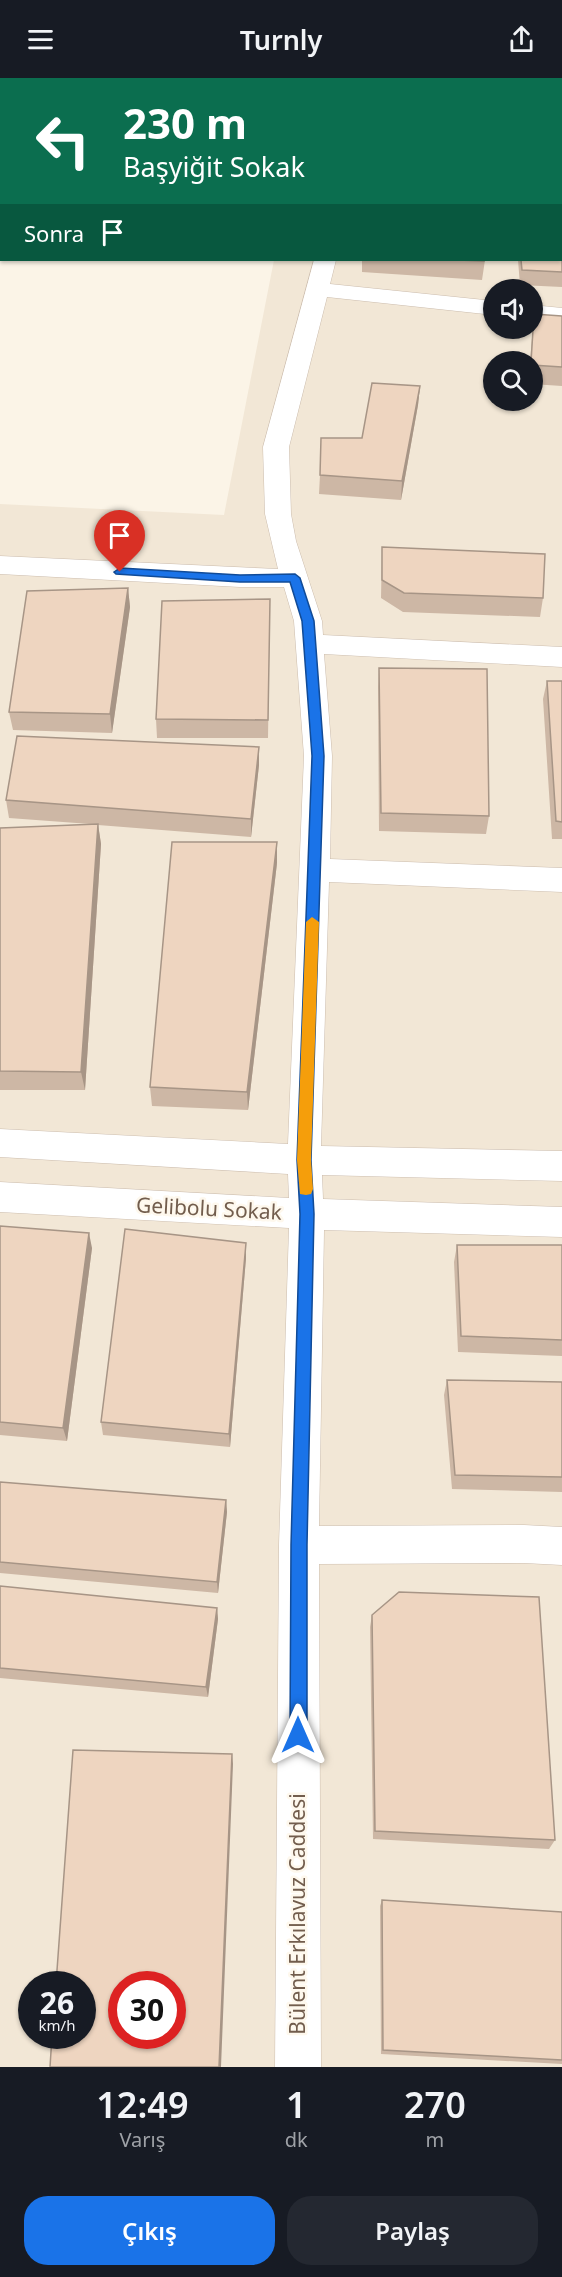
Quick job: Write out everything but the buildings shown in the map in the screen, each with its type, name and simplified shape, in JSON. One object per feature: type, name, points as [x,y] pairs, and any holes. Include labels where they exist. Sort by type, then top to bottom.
[{"type":"street","points":[[321,274],[483,306]]},
{"type":"street","name":"Bülent Erkılavuz Caddesi","points":[[298,2067],[299,1545],[307,1214],[304,1160],[318,756],[308,621],[278,514],[276,447],[321,274]]},
{"type":"street","points":[[543,313],[562,315]]},
{"type":"street","points":[[0,565],[240,578],[295,578]]},
{"type":"street","points":[[310,644],[562,657]]},
{"type":"street","points":[[314,870],[562,880]]},
{"type":"street","points":[[0,1143],[304,1160],[562,1166]]},
{"type":"street","name":"Gelibolu Sokak","points":[[0,1197],[307,1214],[562,1222]]},
{"type":"street","points":[[299,1545],[524,1544],[562,1546]]},
{"type":"shaded area","points":[[274,261],[562,261],[562,2067],[0,2067],[0,504],[224,515]]},
{"type":"slow traffic","points":[[306,1189],[304,1160],[312,922]]},
{"type":"route","points":[[120,572],[240,578],[295,578],[308,621],[318,756],[304,1160],[307,1214],[299,1545],[298,1735]]}]
